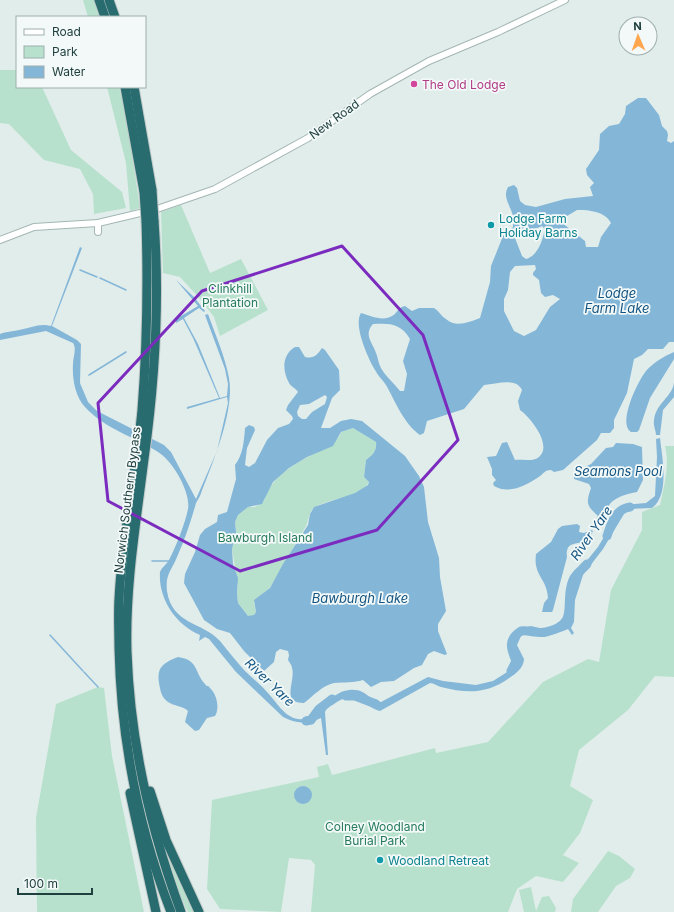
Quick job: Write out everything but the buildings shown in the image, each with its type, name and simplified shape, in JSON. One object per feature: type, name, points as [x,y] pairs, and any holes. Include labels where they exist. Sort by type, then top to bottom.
[{"type":"highway","points":[[100,0],[105,16]]},
{"type":"highway","points":[[109,0],[115,16]]},
{"type":"highway","name":"Norwich Southern Bypass","points":[[125,88],[148,191]]},
{"type":"highway","name":"Norwich Southern Bypass","points":[[134,88],[148,191],[150,221],[146,414],[140,458],[131,554],[127,651],[131,710],[140,769],[153,827],[181,912]]},
{"type":"highway","name":"Norwich Southern Bypass","points":[[140,458],[123,548],[119,600],[120,692],[132,778],[149,849],[171,912]]},
{"type":"highway","points":[[119,600],[116,680],[118,718],[134,818],[156,912]]},
{"type":"highway","points":[[127,651],[137,733],[146,775],[166,840],[199,912]]},
{"type":"street","name":"New Road","points":[[0,240],[34,227],[98,223],[156,209],[216,189],[308,138],[370,94],[429,62],[498,32],[565,0]]},
{"type":"street","points":[[98,223],[98,232]]},
{"type":"highlighted area","points":[[342,246],[423,335],[458,440],[377,530],[240,571],[108,501],[98,403],[202,291]]},
{"type":"green space","points":[[83,0],[94,0],[100,16],[88,16]]},
{"type":"green space","points":[[0,70],[16,70],[16,88],[42,88],[71,150],[122,192],[126,208],[94,214],[93,194],[80,169],[44,160],[9,124],[0,123]]},
{"type":"green space","points":[[107,88],[119,88],[126,113],[140,208],[130,211],[126,163]]},
{"type":"green space","name":"Clinkhill Plantation","points":[[181,205],[210,273],[241,259],[268,310],[220,336],[214,317],[201,300],[180,277],[163,273],[161,212]]},
{"type":"green space","name":"Bawburgh Island","points":[[353,428],[376,442],[374,452],[366,460],[364,477],[369,482],[360,491],[321,504],[313,509],[305,528],[276,579],[254,603],[256,612],[254,616],[248,616],[238,603],[238,586],[232,549],[236,532],[235,522],[238,515],[248,507],[255,507],[264,501],[268,490],[274,481],[290,467],[334,441],[341,432]]},
{"type":"green space","name":"Colney Woodland Burial Park","points":[[665,446],[674,446],[674,677],[655,676],[628,710],[579,750],[570,786],[593,800],[580,833],[563,855],[579,863],[563,882],[536,876],[517,889],[508,912],[311,912],[315,865],[311,860],[289,858],[281,912],[220,909],[207,889],[212,800],[319,777],[317,767],[328,764],[332,775],[435,748],[436,753],[488,742],[543,682],[588,659],[599,662],[611,590],[642,530],[642,512],[660,505],[667,468]]},
{"type":"green space","points":[[98,687],[104,688],[112,756],[144,912],[37,912],[36,818],[56,704]]},
{"type":"green space","points":[[163,841],[196,912],[188,912],[180,895]]},
{"type":"green space","points":[[608,851],[619,856],[635,869],[630,878],[616,886],[598,912],[571,912],[573,899]]},
{"type":"green space","points":[[531,887],[536,911],[542,897],[549,896],[556,908],[555,912],[524,912],[519,890]]},
{"type":"water","name":"Lodge Farm Lake","points":[[638,98],[646,98],[659,115],[662,126],[667,131],[667,141],[671,143],[674,141],[674,342],[669,342],[663,349],[648,349],[642,355],[634,359],[627,393],[614,420],[614,428],[610,433],[601,433],[597,440],[563,470],[554,472],[551,470],[547,471],[529,483],[518,488],[506,490],[500,489],[494,486],[493,483],[496,480],[492,475],[492,469],[487,457],[496,456],[502,443],[507,442],[515,460],[537,459],[543,452],[542,439],[534,425],[520,410],[518,401],[522,390],[519,386],[511,382],[484,385],[464,409],[427,421],[424,433],[420,435],[409,425],[396,405],[386,385],[372,365],[362,342],[359,318],[361,313],[378,318],[391,317],[400,308],[405,306],[412,311],[419,308],[434,308],[450,322],[458,324],[480,318],[490,282],[491,266],[503,236],[513,227],[513,216],[506,198],[506,191],[508,187],[514,185],[517,188],[520,201],[525,205],[536,207],[565,199],[593,196],[590,187],[594,183],[587,175],[586,169],[599,150],[600,134],[609,126],[619,124],[625,114],[626,106]],"holes":[[[577,210],[586,210],[605,216],[611,223],[601,237],[598,247],[586,247],[585,241],[561,222],[562,219]],[[542,226],[545,229],[537,251],[526,259],[522,256],[515,238],[524,228],[533,230]],[[535,265],[536,269],[533,275],[539,280],[541,293],[545,297],[553,295],[560,299],[550,307],[536,330],[524,336],[514,331],[504,311],[504,299],[508,290],[510,272],[515,266]],[[373,324],[394,325],[403,330],[410,339],[403,361],[407,374],[404,391],[400,391],[386,375],[379,364],[375,349],[370,339],[370,328]]]},
{"type":"water","points":[[80,247],[82,248],[52,326],[77,340],[81,344],[80,383],[88,402],[97,411],[164,445],[171,452],[196,499],[217,452],[196,503],[183,544],[169,572],[167,591],[170,602],[181,617],[205,630],[220,641],[245,671],[264,689],[284,712],[293,718],[306,719],[312,716],[335,696],[341,692],[349,690],[360,691],[381,702],[428,677],[443,681],[476,685],[493,681],[512,669],[516,663],[516,658],[511,643],[518,631],[531,626],[547,630],[561,625],[568,620],[569,595],[572,584],[580,569],[598,547],[623,505],[646,503],[655,496],[657,457],[656,439],[660,438],[664,475],[658,502],[652,508],[627,509],[603,549],[583,575],[575,600],[574,622],[571,628],[574,633],[572,635],[568,629],[555,634],[546,635],[541,635],[533,631],[521,636],[517,645],[524,659],[522,666],[516,673],[503,682],[486,689],[478,691],[461,691],[430,683],[380,711],[374,709],[357,697],[352,696],[337,702],[329,707],[325,712],[328,755],[326,755],[321,718],[311,721],[297,722],[283,717],[236,672],[209,639],[205,637],[199,641],[200,635],[183,625],[170,610],[165,601],[160,582],[160,572],[168,561],[183,528],[188,509],[187,494],[184,486],[169,462],[149,446],[110,427],[93,415],[85,407],[79,398],[74,381],[73,364],[75,350],[73,343],[46,331],[0,340],[0,334],[3,333],[39,325],[51,326]]},
{"type":"water","points":[[176,280],[194,297],[205,311],[204,312],[199,308],[184,318],[198,344],[220,398],[227,396],[228,384],[225,369],[205,315],[208,314],[229,378],[229,406],[226,422],[217,450],[228,403],[227,397],[187,409],[187,407],[219,398],[193,338],[183,319],[176,323],[176,319],[198,306]]},
{"type":"water","name":"Bawburgh Lake","points":[[295,347],[299,347],[305,357],[313,357],[322,348],[339,370],[340,390],[332,398],[321,428],[330,428],[341,421],[351,419],[362,421],[405,456],[419,476],[424,487],[428,522],[439,558],[440,577],[446,611],[438,624],[438,631],[447,654],[445,655],[434,651],[428,654],[422,665],[414,668],[394,681],[381,682],[371,687],[363,680],[330,684],[322,688],[304,703],[297,702],[291,695],[290,690],[293,673],[292,666],[288,660],[288,651],[280,649],[276,652],[274,662],[264,671],[244,651],[230,633],[217,629],[204,620],[184,583],[185,574],[195,552],[200,535],[205,529],[217,522],[218,515],[227,512],[236,479],[235,465],[238,461],[244,443],[245,428],[249,425],[254,427],[255,430],[247,448],[245,465],[249,467],[255,463],[267,440],[278,428],[289,424],[293,419],[286,410],[298,392],[289,383],[284,368],[284,363],[291,350]],"holes":[[[325,395],[327,397],[325,404],[312,412],[306,419],[302,419],[298,416],[297,412],[300,405],[309,404]],[[353,428],[376,442],[374,452],[366,460],[364,477],[369,482],[368,485],[355,493],[314,507],[310,514],[308,525],[283,564],[270,588],[254,600],[256,612],[254,615],[248,616],[238,603],[238,578],[233,564],[232,549],[236,532],[235,522],[238,515],[248,507],[262,504],[273,482],[289,468],[307,457],[333,446],[341,432]]]},
{"type":"water","points":[[674,352],[674,359],[650,398],[639,430],[637,432],[631,432],[627,427],[627,411],[638,383],[652,365]]},
{"type":"water","points":[[674,383],[674,397],[663,410],[660,435],[656,435],[654,422],[655,414],[673,388]]},
{"type":"water","name":"Seamons Pool","points":[[616,443],[633,444],[642,447],[643,480],[637,492],[621,496],[613,501],[597,523],[595,522],[598,516],[588,504],[588,497],[591,488],[589,484],[574,479],[574,476],[579,470],[591,464],[606,448],[613,447]]},
{"type":"water","points":[[577,524],[580,526],[579,532],[584,533],[591,530],[593,531],[588,541],[573,544],[568,548],[553,610],[552,612],[542,612],[544,603],[548,598],[547,591],[536,567],[536,554],[551,542],[558,529],[562,526]]},
{"type":"water","points":[[178,657],[190,661],[193,664],[202,680],[216,698],[217,713],[215,716],[207,718],[199,730],[195,731],[185,722],[188,711],[168,702],[161,692],[159,672],[163,665]]},
{"type":"water","points":[[303,786],[309,789],[312,795],[309,801],[303,804],[297,801],[294,795],[297,789]]},
{"type":"waterway","points":[[80,270],[97,277]]},
{"type":"waterway","points":[[100,278],[126,290]]},
{"type":"waterway","points":[[89,375],[126,352]]},
{"type":"waterway","name":"River Yare","points":[[607,536],[612,522],[617,514],[625,508],[630,507]]},
{"type":"waterway","points":[[152,561],[169,561]]},
{"type":"waterway","name":"River Yare","points":[[511,671],[516,661],[511,645],[514,638],[521,631],[540,633],[557,628],[564,624],[569,612],[569,597],[573,580],[577,573],[587,564]]},
{"type":"waterway","points":[[50,635],[83,671]]},
{"type":"waterway","points":[[84,672],[98,687]]},
{"type":"waterway","name":"River Yare","points":[[346,696],[355,696],[376,704]]},
{"type":"waterway","name":"River Yare","points":[[306,721],[311,720],[319,709],[332,699]]},
{"type":"place","name":"The Old Lodge","points":[[414,84]]},
{"type":"place","name":"Lodge Farm Holiday Barns","points":[[491,225]]},
{"type":"place","name":"Woodland Retreat","points":[[380,860]]}]
